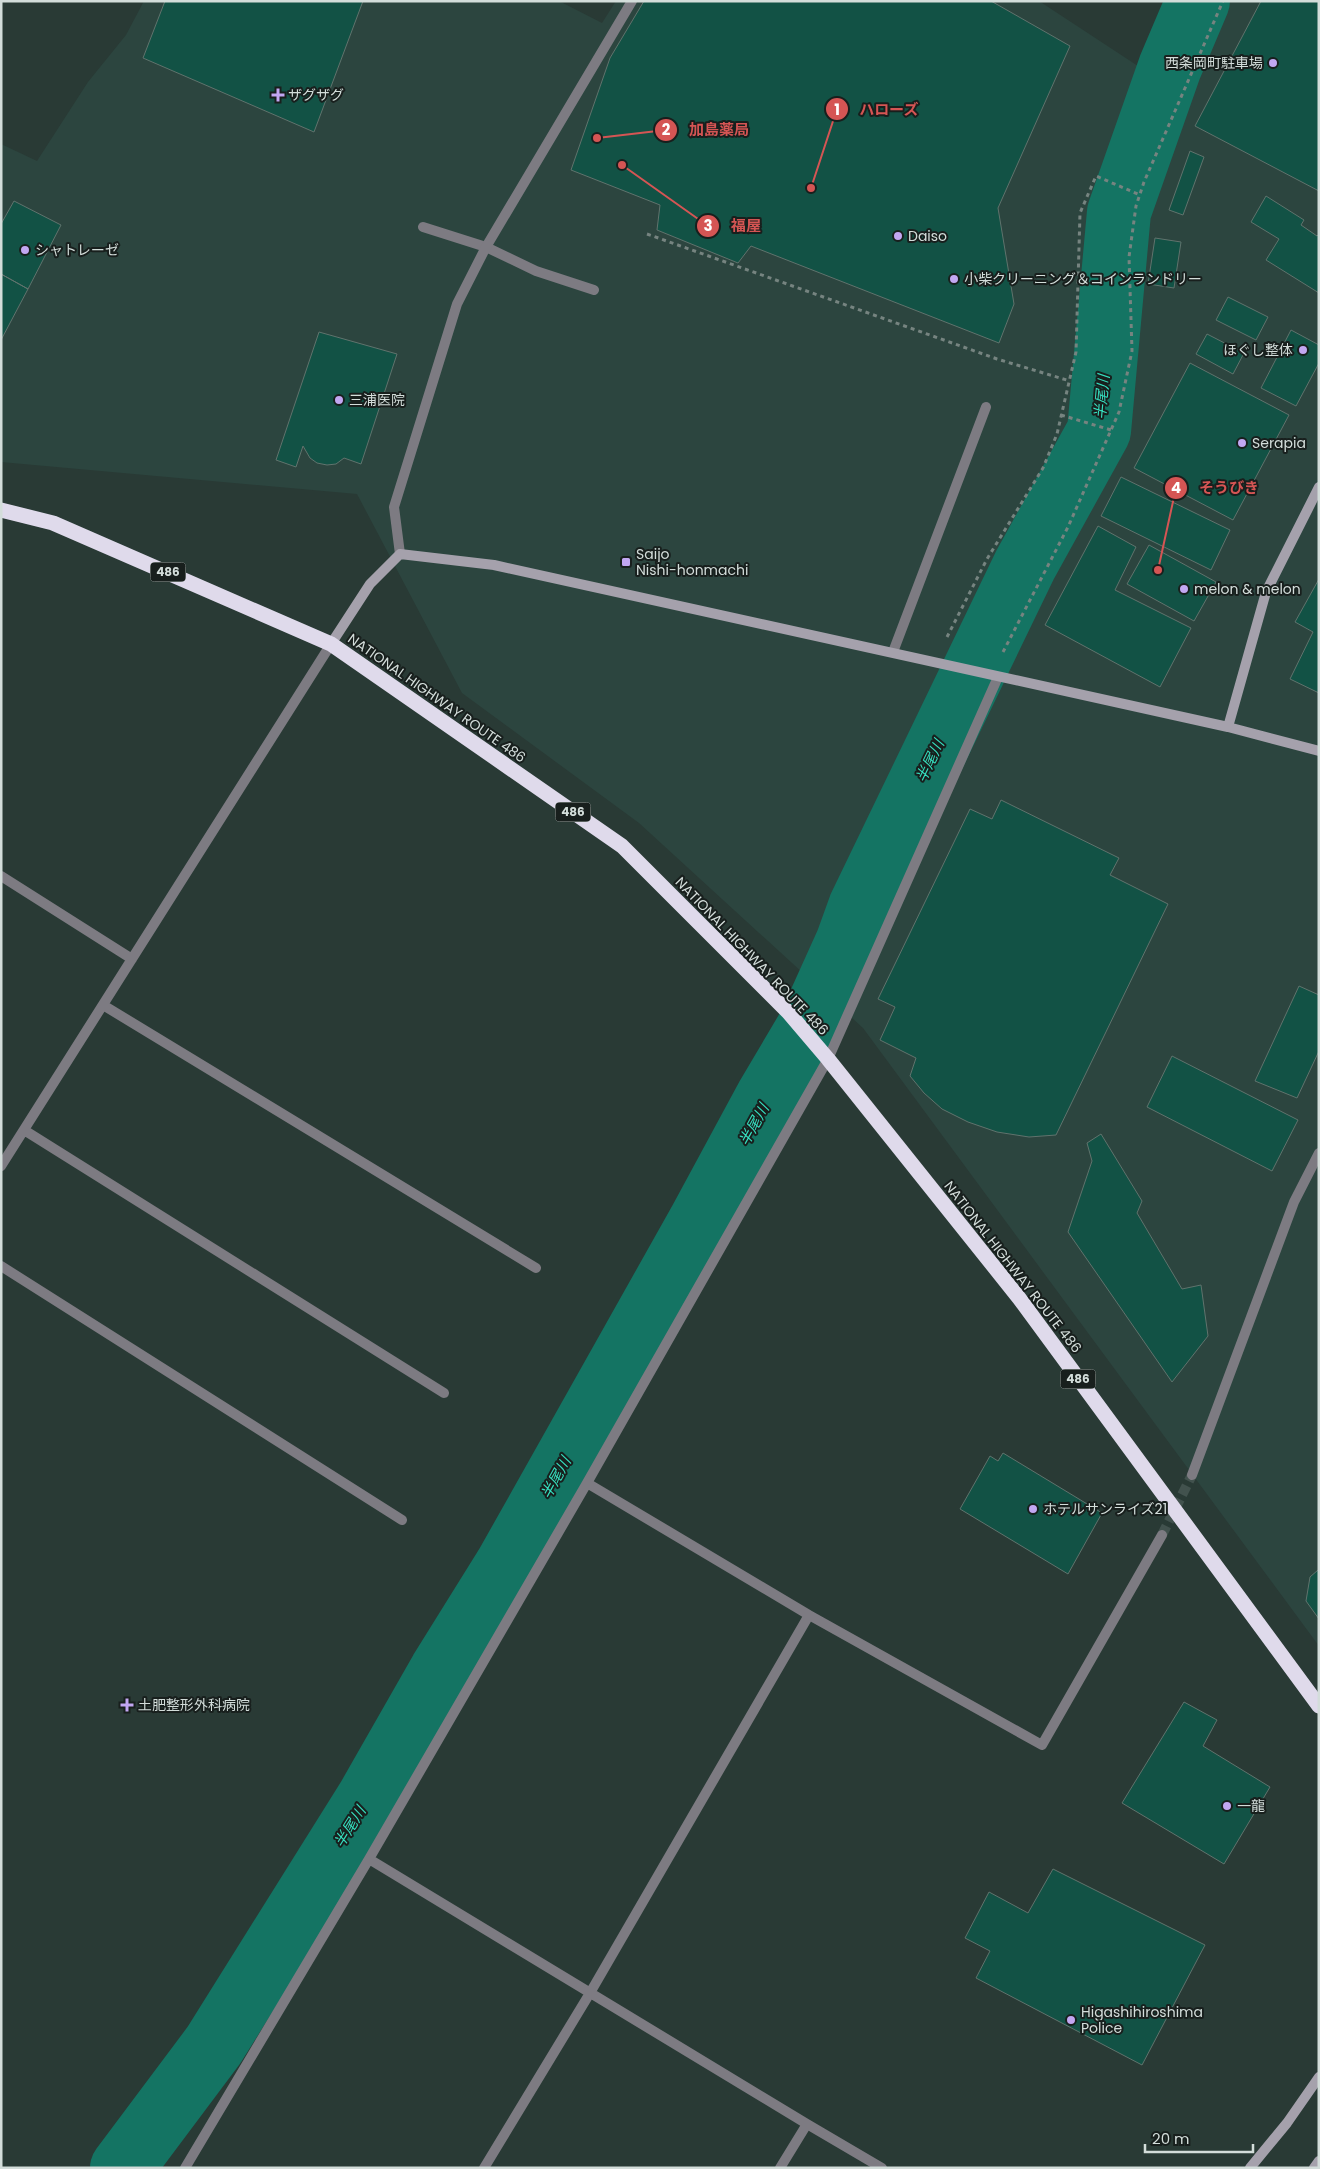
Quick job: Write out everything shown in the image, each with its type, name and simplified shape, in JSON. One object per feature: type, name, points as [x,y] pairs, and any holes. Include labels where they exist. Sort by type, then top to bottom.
[{"type":"highway","name":"NATIONAL HIGHWAY ROUTE 486","points":[[1,510],[53,523],[331,644],[622,846],[788,1012],[828,1059],[1019,1298],[1319,1706]]},
{"type":"street","points":[[400,554],[394,507],[458,304],[486,248],[632,1]]},
{"type":"street","points":[[423,227],[486,248],[536,271],[594,290]]},
{"type":"street","points":[[893,652],[986,407]]},
{"type":"street","points":[[1228,727],[1266,592],[1319,487]]},
{"type":"street","points":[[1,1166],[370,584],[400,554]]},
{"type":"street","points":[[400,554],[494,564],[1228,727],[1319,751]]},
{"type":"street","points":[[185,2168],[369,1859],[587,1483],[828,1059],[998,677]]},
{"type":"street","points":[[1,876],[132,959]]},
{"type":"street","points":[[103,1005],[536,1268]]},
{"type":"street","points":[[24,1130],[444,1394]]},
{"type":"street","points":[[1192,1475],[1294,1202],[1319,1153]]},
{"type":"street","points":[[1,1266],[402,1520]]},
{"type":"street","points":[[587,1483],[809,1615],[1042,1745],[1162,1535]]},
{"type":"street","points":[[484,2168],[590,1993],[809,1615]]},
{"type":"street","points":[[369,1859],[882,2168]]},
{"type":"street","points":[[1250,2168],[1287,2123],[1319,2077]]},
{"type":"street","points":[[780,2168],[807,2124]]},
{"type":"street","points":[[1314,2168],[1319,2161]]},
{"type":"path","points":[[1003,652],[1068,527],[1119,412],[1132,352],[1129,257],[1138,194],[1223,1]]},
{"type":"path","points":[[947,637],[987,559],[1043,468],[1063,416],[1076,352],[1080,213],[1096,176],[1138,194]]},
{"type":"path","points":[[647,234],[997,359],[1070,381]]},
{"type":"path","points":[[1063,416],[1110,430]]},
{"type":"shaded area","points":[[144,1],[559,1],[602,23],[616,1],[1039,1],[1176,91],[1218,1],[1319,1],[1319,1646],[863,1028],[639,823],[462,693],[357,494],[1,462],[1,144],[37,161],[88,82],[126,35]]},
{"type":"building","name":"ザグザグ","points":[[165,1],[363,1],[314,132],[143,58]]},
{"type":"building","points":[[644,1],[991,1],[1070,46],[998,208],[1014,304],[999,343],[751,246],[738,263],[657,230],[660,205],[571,170],[610,58]]},
{"type":"building","name":"西条岡町駐車場","points":[[1261,1],[1319,1],[1319,191],[1195,126]]},
{"type":"building","points":[[1190,151],[1204,157],[1183,215],[1169,210]]},
{"type":"building","points":[[1266,196],[1304,220],[1301,225],[1317,236],[1319,234],[1319,293],[1266,260],[1279,239],[1251,222]]},
{"type":"building","name":"シャトレーゼ","points":[[14,201],[61,225],[28,289],[1,274],[1,224]]},
{"type":"building","points":[[1155,238],[1181,242],[1174,288],[1148,284]]},
{"type":"building","points":[[1,274],[28,289],[1,340]]},
{"type":"building","points":[[1228,297],[1268,317],[1256,340],[1216,320]]},
{"type":"building","points":[[1291,330],[1319,345],[1319,363],[1296,406],[1261,388]]},
{"type":"building","name":"三浦医院","points":[[319,332],[397,354],[361,464],[344,458],[336,464],[317,463],[310,458],[303,446],[296,467],[276,460]]},
{"type":"building","points":[[1207,334],[1244,353],[1233,374],[1196,354]]},
{"type":"building","points":[[1190,363],[1289,415],[1233,520],[1134,468]]},
{"type":"building","points":[[1121,477],[1230,530],[1211,570],[1101,516]]},
{"type":"building","points":[[1098,526],[1136,547],[1115,590],[1191,628],[1160,687],[1045,625]]},
{"type":"building","points":[[1149,545],[1216,582],[1194,621],[1127,584]]},
{"type":"building","points":[[1319,579],[1319,693],[1290,679],[1313,632],[1295,622]]},
{"type":"building","points":[[1001,800],[1119,858],[1110,875],[1168,904],[1056,1135],[1029,1137],[997,1132],[968,1122],[942,1109],[924,1093],[910,1076],[916,1058],[880,1040],[895,1007],[878,999],[970,809],[992,819]]},
{"type":"building","points":[[1299,986],[1319,995],[1319,1051],[1297,1098],[1255,1081]]},
{"type":"building","points":[[1172,1056],[1298,1120],[1272,1171],[1147,1107]]},
{"type":"building","points":[[1101,1134],[1142,1201],[1137,1213],[1182,1289],[1201,1285],[1208,1336],[1172,1382],[1068,1232],[1092,1161],[1087,1143]]},
{"type":"building","points":[[1003,1453],[1102,1513],[1068,1574],[960,1509],[990,1456],[998,1461]]},
{"type":"building","points":[[1318,1570],[1319,1619],[1306,1601],[1310,1577]]},
{"type":"building","points":[[1184,1702],[1217,1720],[1203,1746],[1270,1787],[1224,1864],[1122,1803]]},
{"type":"building","points":[[1053,1869],[1205,1945],[1142,2065],[976,1978],[990,1951],[965,1938],[989,1892],[1028,1913]]},
{"type":"waterway","name":"半尾川","points":[[122,2168],[214,2045],[368,1799],[441,1671],[507,1565],[701,1220],[768,1096],[810,1025],[847,943],[860,907],[1025,565],[1099,431],[1119,212],[1170,67],[1198,1]]},
{"type":"tunnel","points":[[1162,1535],[1192,1475]]},
{"type":"place","name":"西条岡町駐車場","points":[[1273,63]]},
{"type":"place","name":"ザグザグ","points":[[278,95]]},
{"type":"place","name":"加島薬局","points":[[597,138]]},
{"type":"place","name":"福屋","points":[[622,165]]},
{"type":"place","name":"ハローズ","points":[[811,188]]},
{"type":"place","name":"Daiso","points":[[898,236]]},
{"type":"place","name":"シャトレーゼ","points":[[25,250]]},
{"type":"place","name":"小柴クリーニング＆コインランドリー","points":[[954,279]]},
{"type":"place","name":"ほぐし整体","points":[[1303,350]]},
{"type":"place","name":"三浦医院","points":[[339,400]]},
{"type":"place","name":"Serapia","points":[[1242,443]]},
{"type":"place","name":"Saijo Nishi-honmachi","points":[[626,562]]},
{"type":"place","name":"そうびき","points":[[1158,570]]},
{"type":"place","name":"melon & melon","points":[[1184,589]]},
{"type":"place","name":"ホテルサンライズ21","points":[[1033,1509]]},
{"type":"place","name":"土肥整形外科病院","points":[[127,1705]]},
{"type":"place","name":"一龍","points":[[1227,1806]]},
{"type":"place","name":"Higashihiroshima Police","points":[[1071,2020]]}]
